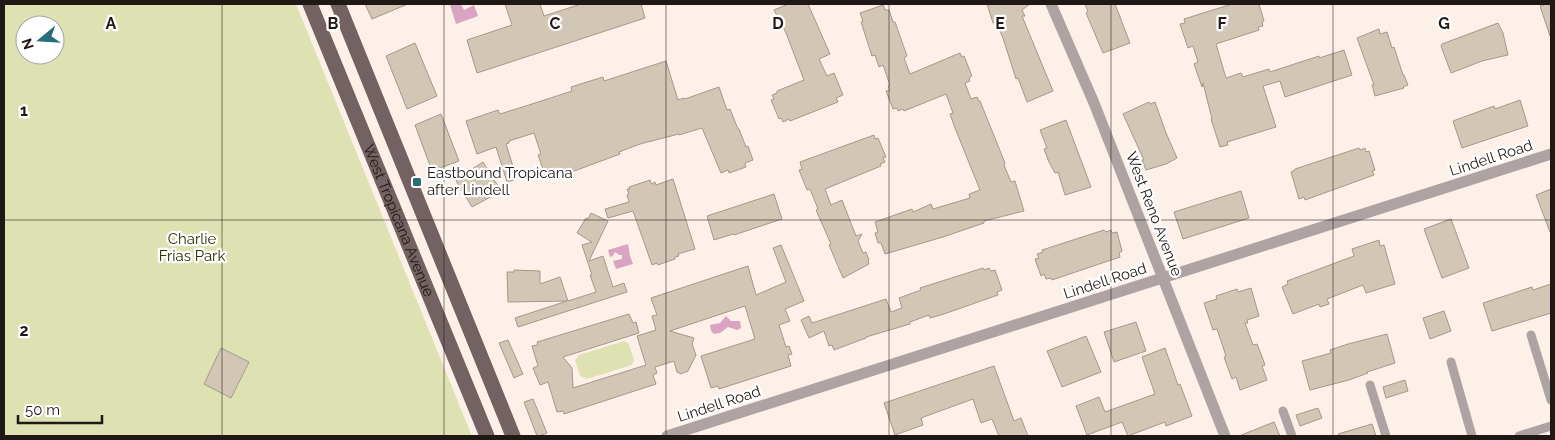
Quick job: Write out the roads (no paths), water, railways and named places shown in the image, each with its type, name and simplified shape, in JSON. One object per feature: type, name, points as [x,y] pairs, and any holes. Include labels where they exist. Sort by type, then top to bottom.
[{"type":"main road","name":"West Tropicana Avenue","points":[[310,4],[486,436]]},
{"type":"main road","name":"West Tropicana Avenue","points":[[338,4],[513,436]]},
{"type":"main road","points":[[332,58],[356,48]]},
{"type":"main road","points":[[415,260],[438,250]]},
{"type":"main road","points":[[423,279],[446,269]]},
{"type":"street","name":"West Reno Avenue","points":[[1051,4],[1094,103],[1226,436]]},
{"type":"street","name":"Lindell Road","points":[[668,436],[1551,154]]},
{"type":"street","points":[[1531,335],[1551,400]]},
{"type":"street","points":[[1451,362],[1472,436]]},
{"type":"street","points":[[1370,385],[1386,436]]},
{"type":"street","points":[[1283,411],[1292,436]]},
{"type":"street","points":[[1519,436],[1551,426]]},
{"type":"place","name":"Eastbound Tropicana after Lindell","points":[[417,182]]},
{"type":"park label","name":"Charlie Frias Park","points":[[192,248]]}]
